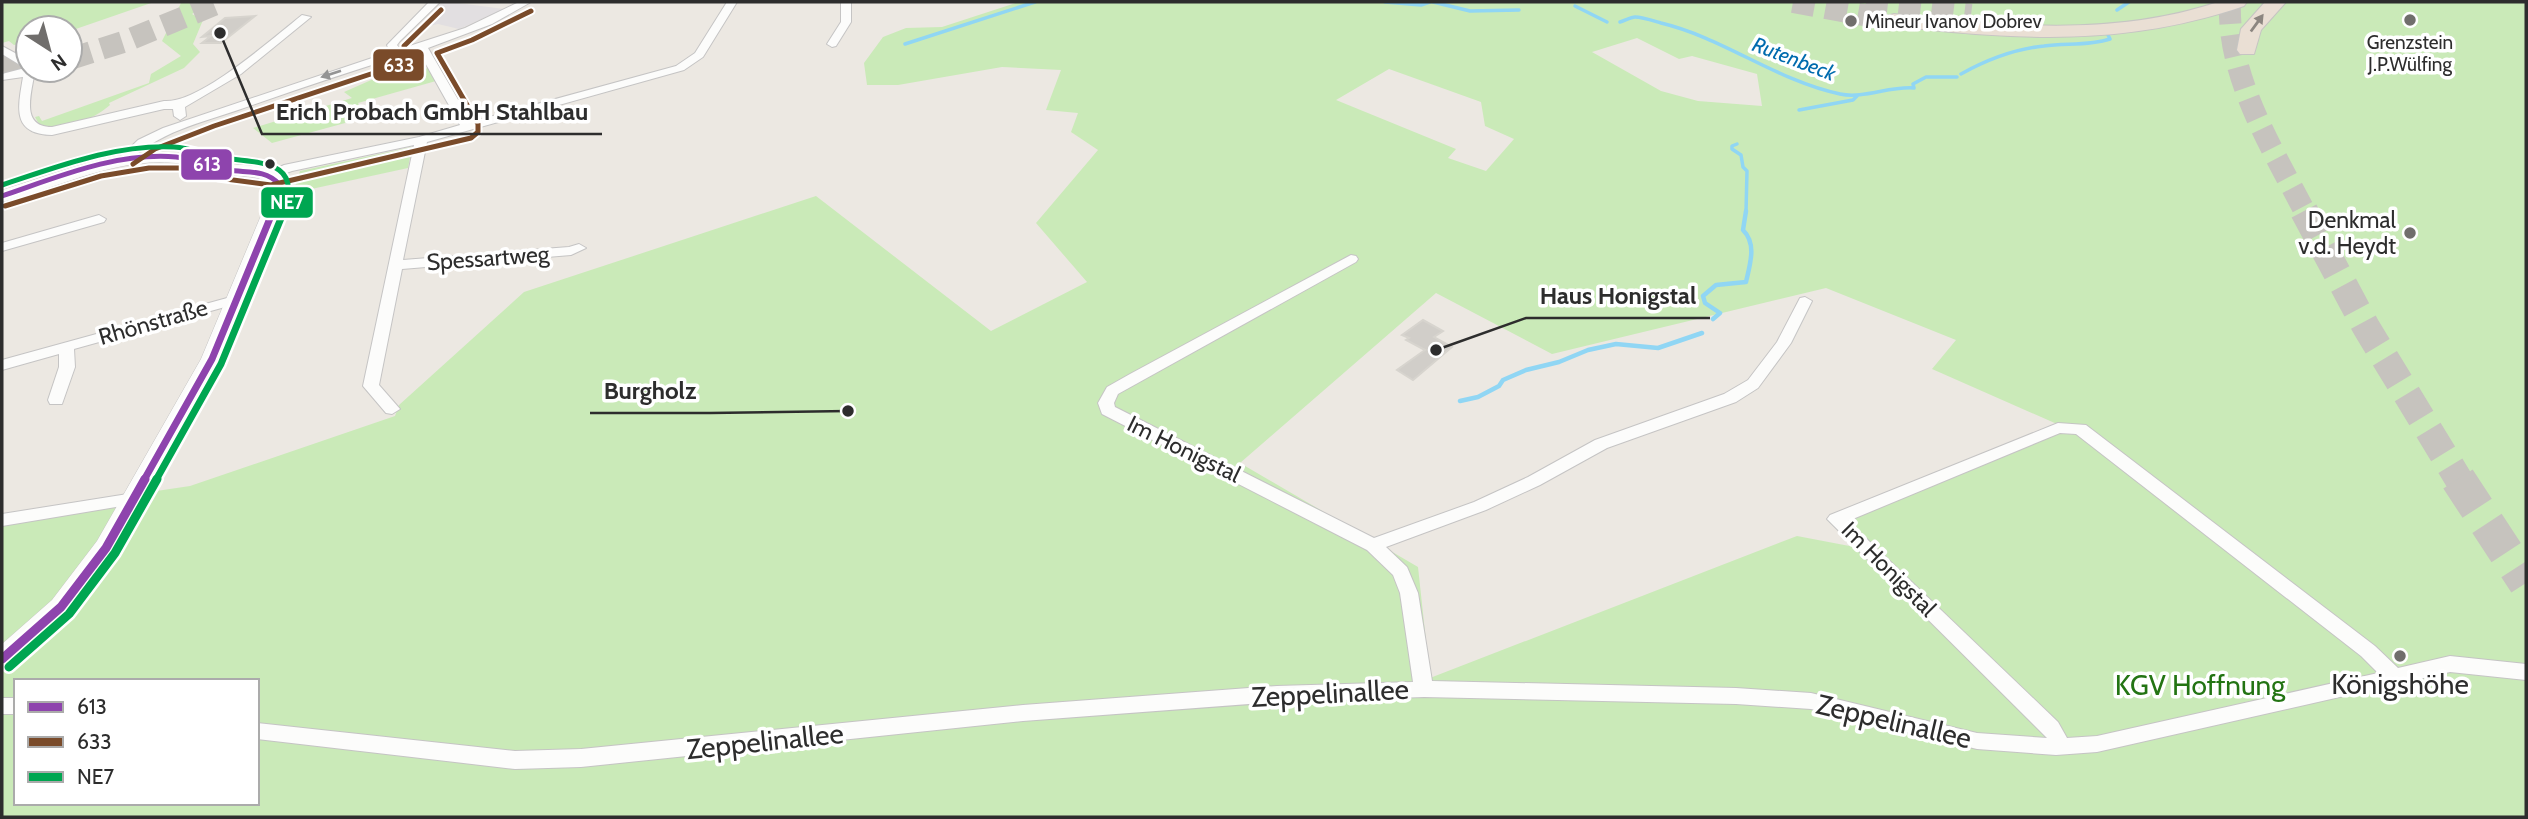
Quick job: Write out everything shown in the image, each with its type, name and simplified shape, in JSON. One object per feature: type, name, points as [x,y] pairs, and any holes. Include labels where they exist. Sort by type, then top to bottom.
[{"type":"highway","points":[[1971,15],[2044,18],[2106,16],[2199,2]]},
{"type":"highway","points":[[1894,20],[1986,30],[2072,31],[2162,22],[2201,14],[2237,2]]},
{"type":"highway","points":[[2247,50],[2251,29],[2276,2]]},
{"type":"street","points":[[397,54],[392,46],[396,39],[435,2]]},
{"type":"street","points":[[122,161],[138,146],[158,136],[295,86],[422,47],[477,26],[526,2]]},
{"type":"street","points":[[2,196],[122,161],[169,157],[270,175],[288,168],[468,128],[680,68],[699,55],[732,2]]},
{"type":"street","points":[[832,44],[846,22],[846,2]]},
{"type":"street","points":[[27,84],[23,106],[28,121],[40,131],[52,131],[164,105],[179,106],[237,72],[306,17]]},
{"type":"street","points":[[422,47],[468,128]]},
{"type":"street","points":[[158,136],[163,128],[180,116],[179,106]]},
{"type":"street","name":"Spessartweg","points":[[392,409],[370,386],[421,140]]},
{"type":"street","name":"Rhönstraße","points":[[2,659],[32,635],[93,569],[212,359],[279,194],[279,184],[270,175]]},
{"type":"street","points":[[2,247],[99,219]]},
{"type":"street","name":"Spessartweg","points":[[396,265],[571,251],[579,248]]},
{"type":"street","name":"Im Honigstal","points":[[1350,259],[1135,377],[1112,391],[1106,403],[1108,410],[1373,545],[1401,572],[1409,593],[1423,688]]},
{"type":"street","name":"Rhönstraße","points":[[2,365],[238,299]]},
{"type":"street","points":[[1373,545],[1480,506],[1534,481],[1601,444],[1730,398],[1753,384],[1760,375],[1784,343],[1805,301]]},
{"type":"street","name":"Rhönstraße","points":[[56,400],[67,367],[67,346]]},
{"type":"street","name":"Im Honigstal","points":[[2056,747],[2057,737],[2051,728],[1836,519],[2058,428],[2080,429],[2368,651],[2394,676]]},
{"type":"street","points":[[2,520],[134,499]]},
{"type":"street","name":"Zeppelinallee","points":[[259,731],[515,760],[581,758],[1023,713],[1277,694],[1423,688],[1736,696],[1811,701],[1977,741],[2056,747],[2097,744],[2450,664],[2526,672]]},
{"type":"shaded area","points":[[442,2],[504,9],[459,29],[438,24],[416,29]]},
{"type":"green space","points":[[2,2],[154,2],[84,26],[84,14],[14,14],[14,45],[9,41],[2,43]]},
{"type":"green space","points":[[204,2],[204,6],[192,14],[203,20],[193,44],[200,52],[184,68],[109,103],[110,105],[87,120],[68,126],[40,126],[35,117],[39,116],[42,121],[149,83],[151,74],[181,56],[162,41],[181,3]]},
{"type":"green space","name":"KGV Hoffnung","points":[[1019,2],[2526,2],[2526,817],[2,817],[2,514],[190,486],[395,416],[399,405],[524,292],[816,196],[991,331],[1087,282],[1036,223],[1098,150],[1071,132],[1078,113],[1046,110],[1061,70],[1002,67],[898,85],[867,85],[864,63],[883,37],[906,28],[942,27]],"holes":[[[1637,38],[1679,59],[1692,56],[1757,74],[1762,106],[1698,101],[1661,91],[1592,52]],[[1389,69],[1481,102],[1485,126],[1514,139],[1486,171],[1448,158],[1456,149],[1336,100]],[[1826,288],[1956,340],[1932,369],[2057,424],[1830,518],[1860,548],[1797,536],[1430,678],[1418,567],[1240,463],[1436,293],[1552,354]]]},
{"type":"green space","points":[[428,68],[436,81],[358,103],[367,117],[272,143],[253,128],[352,98],[344,92],[378,77],[383,80]]},
{"type":"green space","points":[[412,147],[408,168],[293,193],[300,171]]},
{"type":"building","points":[[255,16],[221,43],[202,43],[211,36],[202,37],[225,18]]},
{"type":"building","points":[[1423,320],[1443,331],[1434,337],[1452,347],[1413,380],[1397,370],[1425,350],[1402,335]]},
{"type":"waterway","name":"Rutenbeck","points":[[905,44],[1035,2]]},
{"type":"waterway","name":"Rutenbeck","points":[[1385,2],[1421,5],[1430,2]]},
{"type":"waterway","name":"Rutenbeck","points":[[1433,2],[1470,11],[1519,10]]},
{"type":"waterway","name":"Rutenbeck","points":[[2117,10],[2129,2]]},
{"type":"waterway","name":"Rutenbeck","points":[[1575,6],[1607,22]]},
{"type":"waterway","name":"Rutenbeck","points":[[1620,22],[1638,17],[1684,30],[1794,80],[1840,94],[1858,95],[1914,88],[1913,84],[1926,77],[1957,77]]},
{"type":"waterway","name":"Rutenbeck","points":[[1961,74],[2012,52],[2033,47],[2086,44],[2110,39],[2108,35]]},
{"type":"waterway","points":[[1799,110],[1853,100],[1857,96]]},
{"type":"waterway","points":[[1737,144],[1732,146],[1732,149],[1741,155],[1743,167],[1747,171],[1746,212]]},
{"type":"waterway","points":[[1713,319],[1720,313],[1705,303],[1703,296],[1716,285],[1746,282],[1751,254],[1750,242],[1743,230],[1746,211]]},
{"type":"waterway","points":[[1460,401],[1478,397],[1499,386],[1503,380],[1526,370],[1559,362],[1588,350],[1616,344],[1658,348],[1702,333]]},
{"type":"tunnel","points":[[84,54],[126,41],[221,2]]},
{"type":"tunnel","points":[[1793,2],[1886,19]]},
{"type":"tunnel","points":[[1866,2],[1971,15]]},
{"type":"tunnel","points":[[2230,2],[2231,30],[2244,85],[2266,137],[2305,212]]},
{"type":"tunnel","points":[[2,67],[14,64]]},
{"type":"tunnel","points":[[2304,211],[2366,327],[2459,480]]},
{"type":"tunnel","points":[[2458,479],[2526,583]]},
{"type":"transit line","name":"633","points":[[133,164],[155,149],[214,126],[401,64],[407,56],[404,46],[441,10]]},
{"type":"transit line","name":"633","points":[[5,206],[101,176],[149,168],[179,168],[218,178],[271,185],[471,138],[478,132],[478,124],[437,53],[472,40],[531,11]]},
{"type":"transit line","name":"NE7","points":[[2,185],[81,159],[145,147],[177,147],[225,158],[267,163],[286,176],[289,191],[289,198],[221,364],[115,553],[69,614],[9,667]]},
{"type":"transit line","name":"613","points":[[2,196],[110,162],[154,156],[183,158],[229,170],[262,173],[269,175],[279,184],[279,194],[263,236],[212,359],[106,548],[61,607],[2,659]]},
{"type":"place","name":"Grenzstein J.P.Wülfing","points":[[2410,20]]},
{"type":"place","name":"Mineur Ivanov Dobrev","points":[[1851,21]]},
{"type":"place","name":"Erich Probach GmbH Stahlbau","points":[[220,33]]},
{"type":"place","name":"Denkmal v.d. Heydt","points":[[2410,233]]},
{"type":"place","name":"Haus Honigstal","points":[[1436,350]]},
{"type":"place","name":"Burgholz","points":[[848,411]]},
{"type":"place","name":"Königshöhe","points":[[2400,656]]}]
